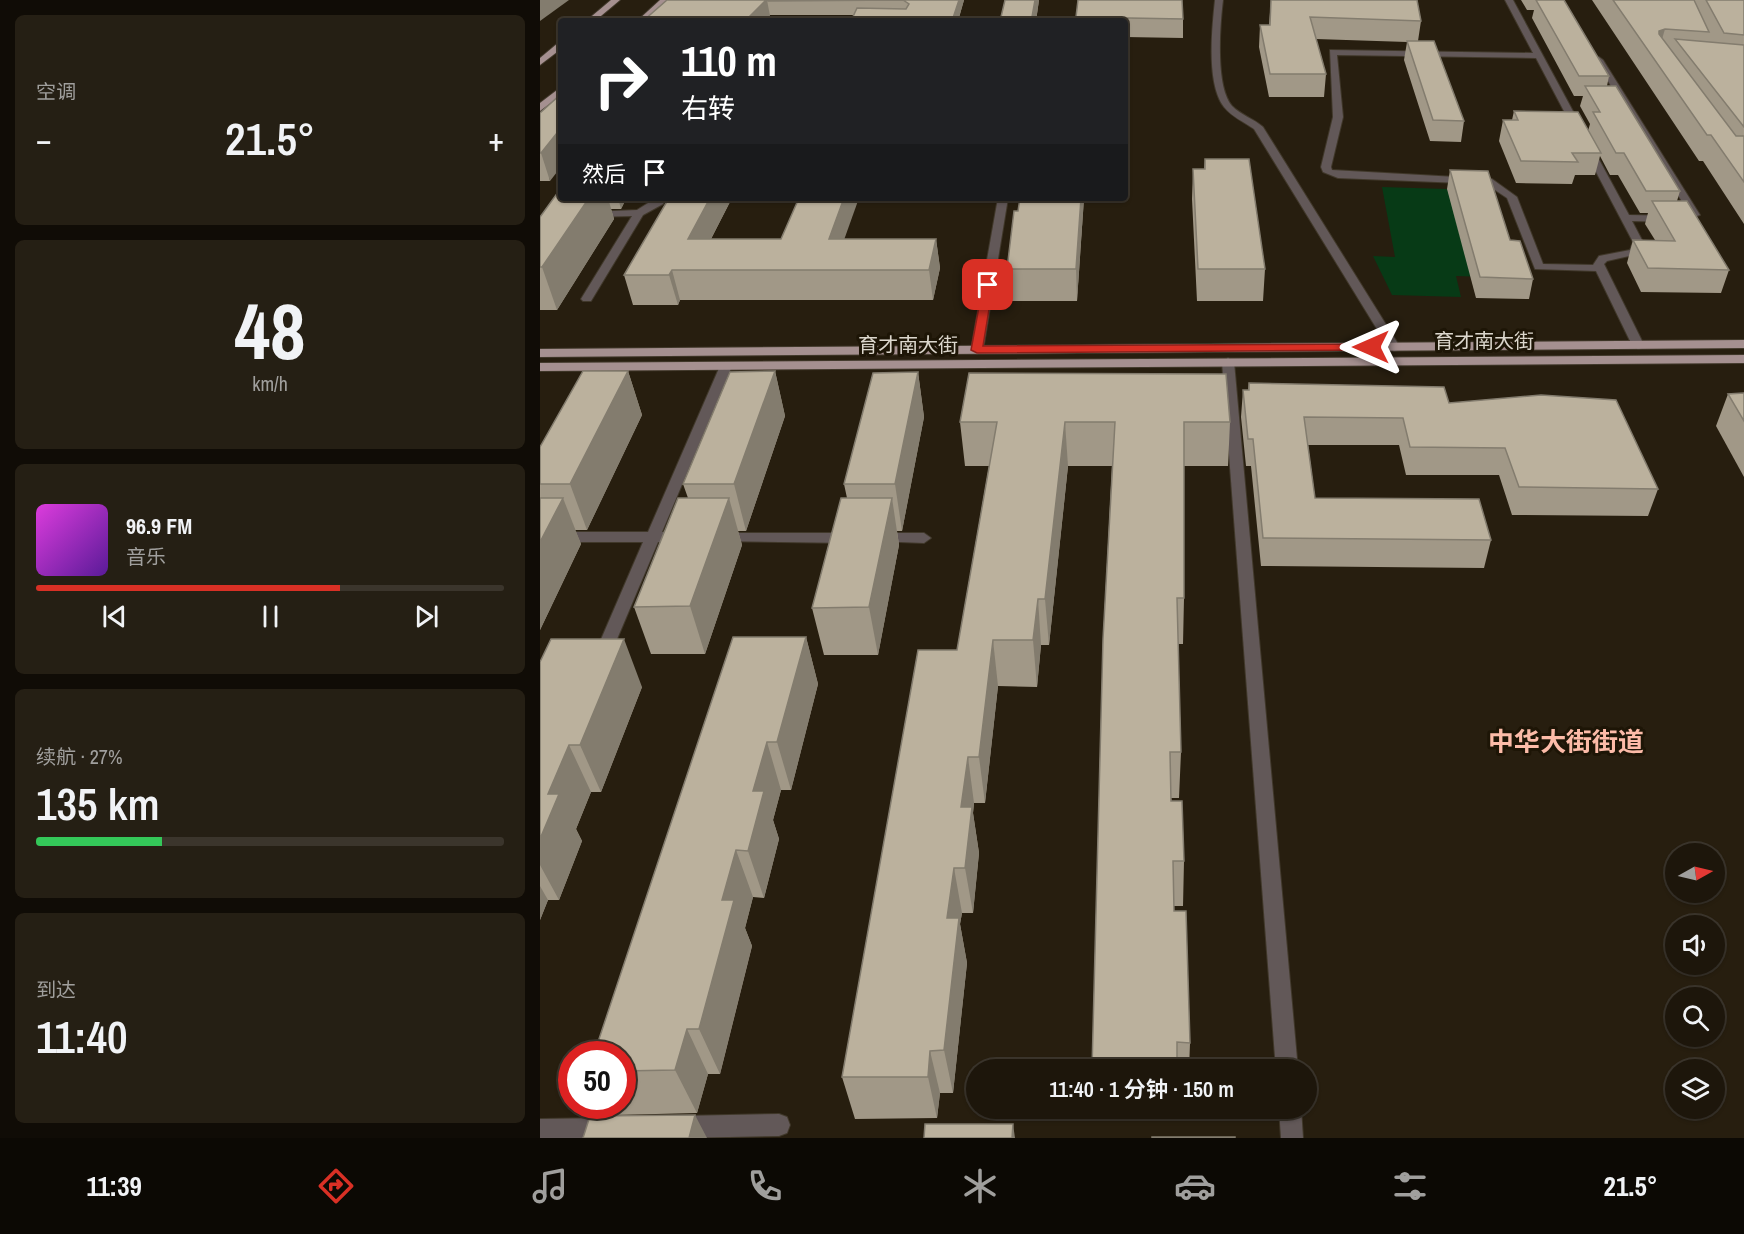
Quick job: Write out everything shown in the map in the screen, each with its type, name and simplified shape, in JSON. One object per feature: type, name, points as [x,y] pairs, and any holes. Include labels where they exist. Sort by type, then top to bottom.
[{"type":"main road","points":[[595,18],[616,0]]},
{"type":"main road","points":[[644,18],[665,0]]},
{"type":"main road","points":[[540,62],[558,47]]},
{"type":"main road","points":[[540,108],[558,93]]},
{"type":"main road","name":"育才南大街","points":[[540,353],[1744,344]]},
{"type":"main road","name":"育才南大街","points":[[540,367],[1744,359]]},
{"type":"street","points":[[1220,0],[1216,21],[1217,62],[1224,101],[1234,113],[1258,127],[1394,347]]},
{"type":"street","points":[[1509,0],[1522,14],[1539,56],[1568,101],[1638,242],[1634,252],[1603,258],[1598,264],[1638,345]]},
{"type":"street","points":[[1539,56],[1333,52],[1338,117],[1326,167],[1328,172],[1338,175],[1488,181],[1512,197],[1539,267],[1599,268]]},
{"type":"street","points":[[1595,53],[1620,102],[1695,215],[1678,219],[1626,218]]},
{"type":"street","points":[[581,214],[639,213],[660,201]]},
{"type":"street","points":[[977,350],[1002,201]]},
{"type":"street","points":[[587,298],[639,213]]},
{"type":"street","points":[[1228,362],[1286,1059]]},
{"type":"street","points":[[599,662],[726,366]]},
{"type":"street","points":[[540,537],[924,538]]},
{"type":"street","points":[[1291,1119],[1292,1138]]},
{"type":"street","points":[[660,1128],[779,1125]]},
{"type":"street","points":[[540,1130],[624,1128]]},
{"type":"green space","points":[[1382,187],[1447,189],[1488,277],[1456,276],[1461,297],[1392,295],[1373,256],[1395,257]]},
{"type":"building","points":[[667,0],[766,0],[748,18],[646,18]]},
{"type":"building","points":[[767,0],[903,0],[768,1]]},
{"type":"building","points":[[903,0],[959,0],[953,18],[852,18],[857,8],[906,9],[909,4]]},
{"type":"building","points":[[1005,0],[1035,0],[1032,17],[1001,17]]},
{"type":"building","points":[[1078,0],[1182,0],[1183,19],[1076,17]]},
{"type":"building","points":[[1271,0],[1417,0],[1421,21],[1310,17],[1326,74],[1270,74],[1260,25],[1270,25]]},
{"type":"building","points":[[1536,0],[1564,0],[1609,76],[1579,76]]},
{"type":"building","points":[[1613,0],[1694,0],[1709,32],[1665,29],[1659,31],[1659,34],[1736,136],[1744,136],[1744,182],[1711,135],[1707,135]]},
{"type":"building","points":[[1706,0],[1744,0],[1744,35],[1724,33]]},
{"type":"building","points":[[1675,39],[1744,45],[1744,127]]},
{"type":"building","points":[[1407,41],[1434,41],[1464,121],[1433,120]]},
{"type":"building","points":[[1585,86],[1616,86],[1680,191],[1646,191],[1624,153],[1616,153],[1593,112],[1600,112]]},
{"type":"building","points":[[558,97],[558,132],[541,153],[540,153],[540,113]]},
{"type":"building","points":[[1514,111],[1578,112],[1601,153],[1572,153],[1578,162],[1521,161],[1503,120],[1518,120]]},
{"type":"building","points":[[1205,159],[1249,159],[1265,269],[1198,269],[1193,169],[1205,169]]},
{"type":"building","points":[[1450,170],[1488,171],[1510,240],[1520,241],[1533,279],[1480,277]]},
{"type":"building","points":[[558,192],[558,201],[587,201],[542,267],[540,267],[540,217]]},
{"type":"building","points":[[667,201],[708,201],[688,239],[781,239],[798,201],[843,201],[829,239],[936,239],[929,270],[672,270],[669,275],[624,275]]},
{"type":"building","points":[[1020,201],[1081,201],[1076,269],[1007,269],[1014,211],[1018,211]]},
{"type":"building","points":[[1652,201],[1687,201],[1729,270],[1648,268],[1633,240],[1675,241]]},
{"type":"building","points":[[583,371],[628,371],[570,484],[540,484],[540,447]]},
{"type":"building","points":[[775,371],[734,484],[683,484],[730,372]]},
{"type":"building","points":[[918,372],[895,484],[844,484],[873,373]]},
{"type":"building","points":[[969,373],[1226,374],[1230,422],[1184,422],[1184,598],[1177,598],[1181,752],[1170,752],[1171,801],[1182,801],[1184,861],[1173,861],[1174,911],[1186,911],[1190,1043],[1177,1042],[1177,1059],[1092,1059],[1103,639],[1115,422],[1065,422],[1045,599],[1038,599],[1033,640],[993,640],[979,757],[968,757],[961,807],[972,807],[965,868],[954,868],[947,918],[959,918],[944,1050],[930,1051],[928,1077],[842,1077],[918,650],[957,650],[997,422],[960,422]]},
{"type":"building","points":[[1249,383],[1444,387],[1449,403],[1541,395],[1616,400],[1658,489],[1519,487],[1505,448],[1410,447],[1403,418],[1304,417],[1315,498],[1479,499],[1491,540],[1263,538],[1253,439],[1248,439],[1243,390],[1249,390]]},
{"type":"building","points":[[1744,393],[1744,421],[1728,394]]},
{"type":"building","points":[[540,498],[563,498],[540,542]]},
{"type":"building","points":[[678,498],[729,498],[690,606],[634,607]]},
{"type":"building","points":[[841,498],[892,498],[869,607],[812,608]]},
{"type":"building","points":[[733,637],[806,637],[777,742],[767,742],[753,791],[764,791],[748,851],[736,850],[722,900],[734,900],[699,1029],[687,1029],[675,1070],[636,1071],[636,1041],[598,1041]]},
{"type":"building","points":[[551,639],[624,639],[580,745],[569,745],[548,794],[559,794],[540,839],[540,662]]},
{"type":"building","points":[[695,1115],[689,1138],[583,1138],[589,1119],[636,1119],[636,1116]]},
{"type":"building","points":[[925,1124],[1013,1124],[1012,1138],[924,1138]]},
{"type":"building","points":[[1235,1137],[1235,1138],[1152,1138]]},
{"type":"district","name":"中华大街街道","points":[[1566,742]]},
{"type":"route","points":[[988,285],[977,350],[1371,347]]}]
